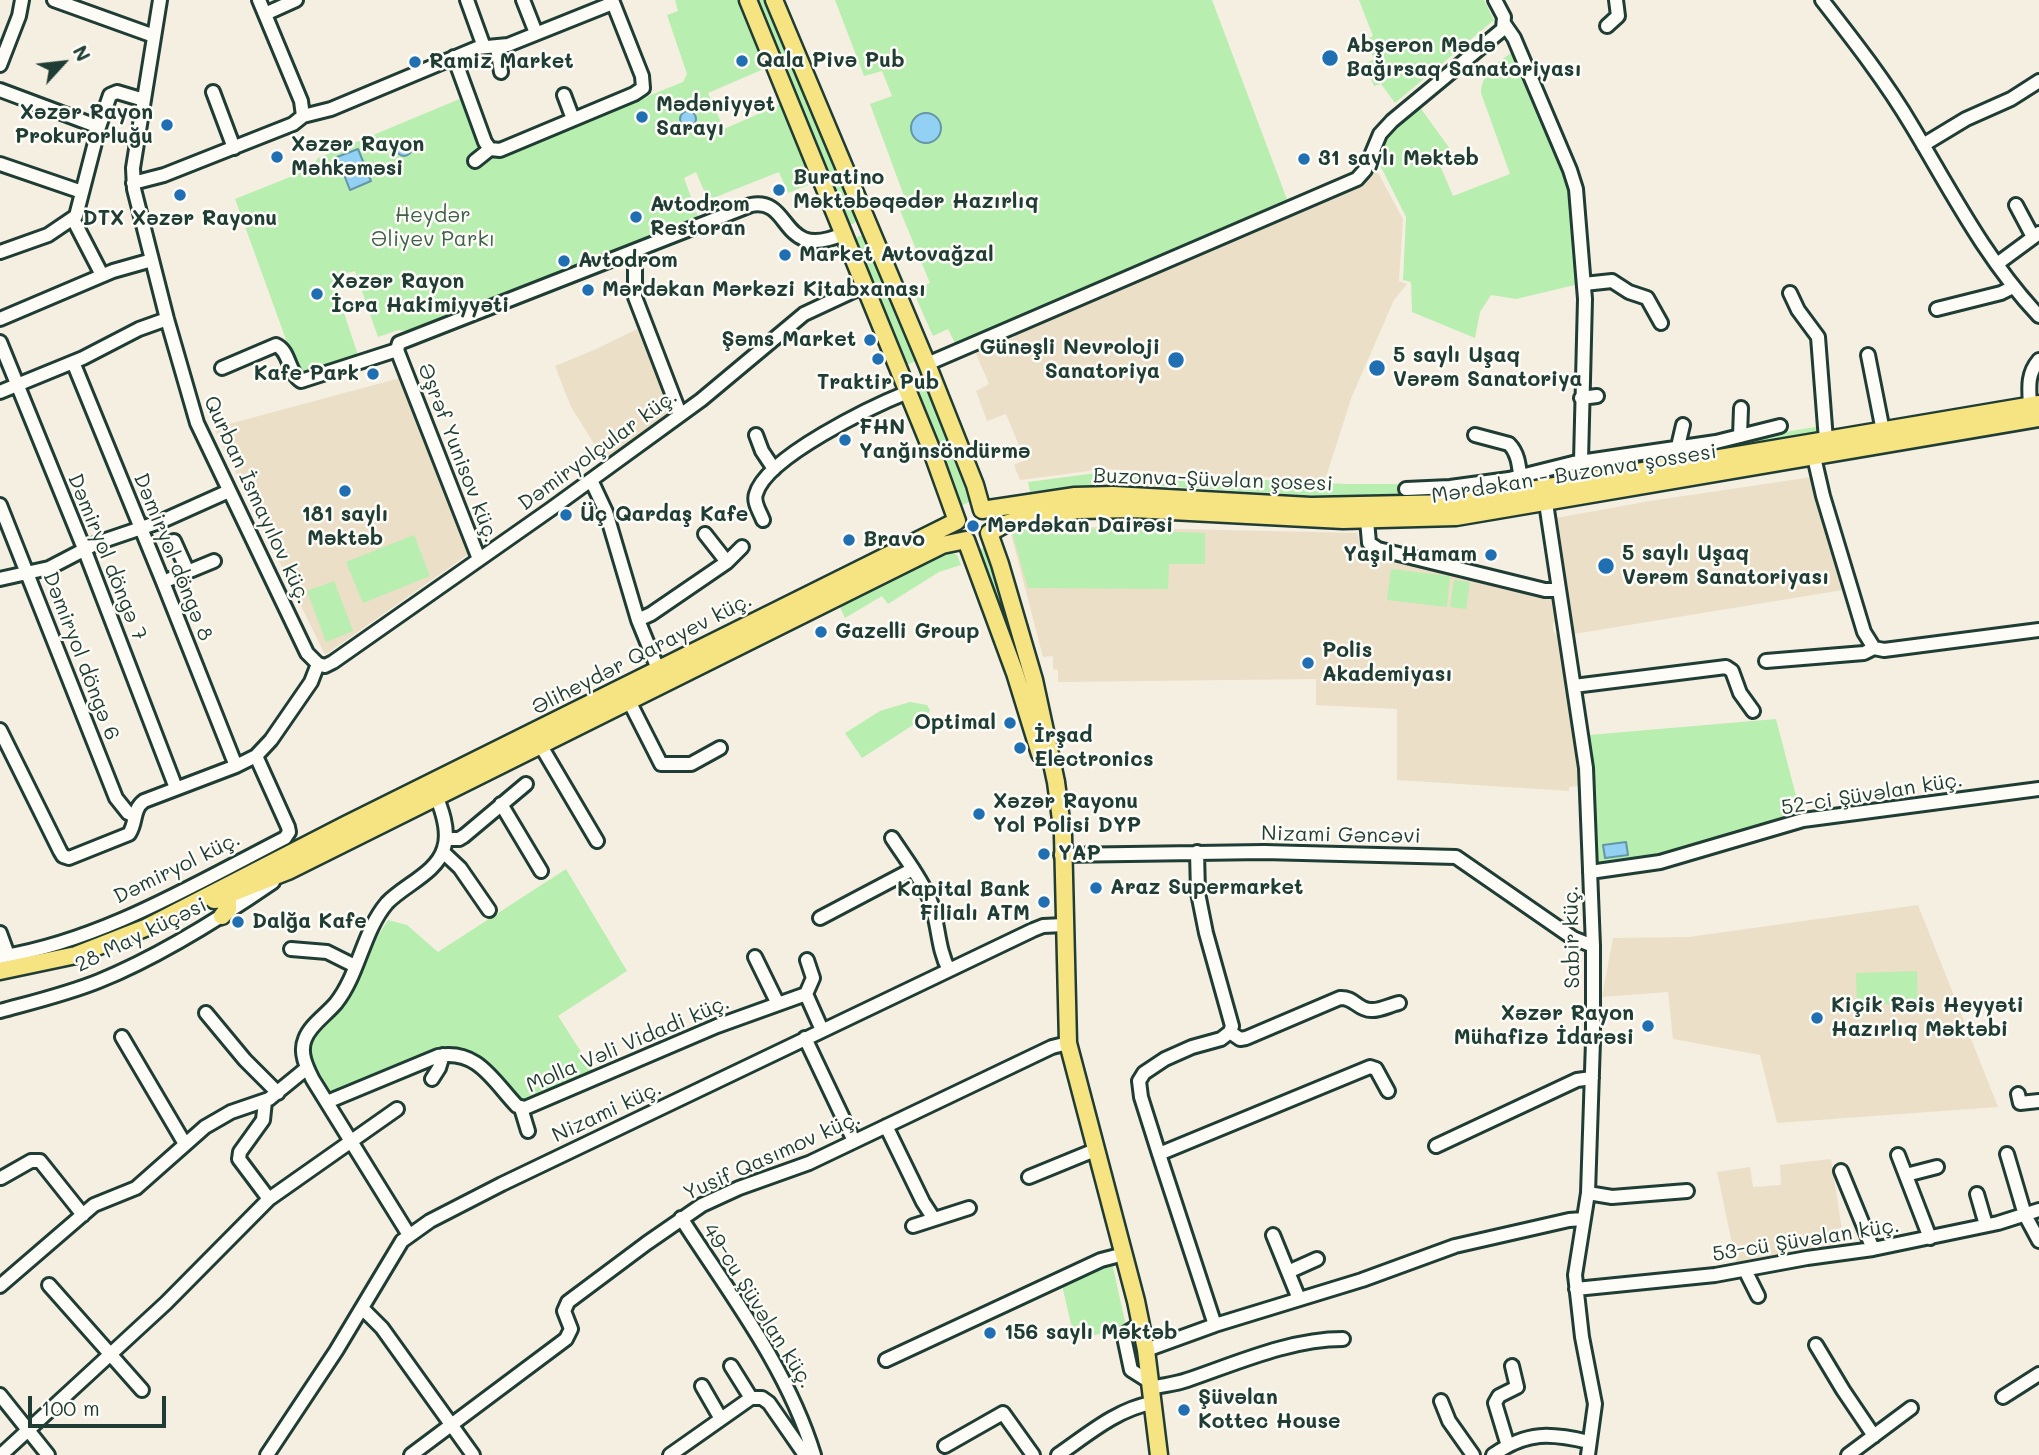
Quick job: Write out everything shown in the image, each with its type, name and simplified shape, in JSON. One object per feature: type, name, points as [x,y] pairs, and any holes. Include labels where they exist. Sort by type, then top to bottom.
[{"type":"main road","points":[[748,0],[908,392],[957,521],[958,532],[966,540],[1032,721],[1061,855]]},
{"type":"main road","points":[[774,0],[927,364],[975,485],[982,510],[989,518],[989,533],[1016,615],[1042,711],[1062,818],[1068,1043],[1141,1324],[1159,1455]]},
{"type":"main road","points":[[843,234],[869,223]]},
{"type":"main road","points":[[901,375],[927,364]]},
{"type":"main road","points":[[1364,513],[1523,493],[1883,430],[2036,409]]},
{"type":"main road","name":"Mərdəkan - Buzonva şossesi","points":[[989,533],[1020,519],[1078,510],[1364,513],[1456,517],[1814,457],[2036,409]]},
{"type":"main road","name":"Buzonva-Şüvəlan şosesi","points":[[982,510],[1049,499],[1113,495],[1311,506],[1364,513]]},
{"type":"main road","points":[[957,521],[967,510],[982,510]]},
{"type":"main road","name":"Əliheydər Qarayev küç.","points":[[345,825],[433,790],[629,701],[957,521]]},
{"type":"main road","points":[[966,540],[976,542],[989,533]]},
{"type":"main road","name":"Əliheydər Qarayev küç.","points":[[535,743],[658,668],[946,543],[966,540]]},
{"type":"main road","name":"Əliheydər Qarayev küç.","points":[[288,871],[433,790]]},
{"type":"main road","points":[[0,974],[44,968],[100,952],[214,900],[288,871],[345,825]]},
{"type":"main road","points":[[0,974],[76,955],[121,939],[345,825]]},
{"type":"main road","points":[[214,900],[224,899],[228,902],[228,909],[222,916]]},
{"type":"street","points":[[0,64],[19,16],[22,0]]},
{"type":"street","points":[[54,0],[154,36]]},
{"type":"street","name":"Qurban İsmayılov küç.","points":[[160,0],[133,168],[133,183],[167,319],[197,423],[307,653],[318,664]]},
{"type":"street","points":[[259,0],[301,101],[303,116]]},
{"type":"street","points":[[265,14],[296,0]]},
{"type":"street","points":[[467,0],[502,72]]},
{"type":"street","points":[[523,0],[536,33]]},
{"type":"street","points":[[927,364],[1357,178],[1365,170],[1380,134],[1392,121],[1500,33],[1504,17],[1495,0]]},
{"type":"street","points":[[1607,26],[1618,16],[1616,0]]},
{"type":"street","points":[[1822,0],[1896,101],[1943,182],[1997,264],[2039,316]]},
{"type":"street","points":[[133,183],[155,178],[234,148],[293,124],[303,116],[331,109],[454,57],[536,33],[613,1],[642,76],[643,88],[500,149],[490,149],[475,161]]},
{"type":"street","points":[[1504,24],[1514,38],[1574,182],[1585,313],[1581,461]]},
{"type":"street","points":[[454,57],[482,135],[490,149]]},
{"type":"street","points":[[1923,145],[1966,119],[2011,99],[2039,81]]},
{"type":"street","points":[[213,92],[234,148]]},
{"type":"street","points":[[0,252],[36,241],[73,219],[78,213],[99,127],[112,93],[144,100]]},
{"type":"street","points":[[1,94],[99,127]]},
{"type":"street","points":[[564,95],[573,119]]},
{"type":"street","points":[[0,164],[82,192]]},
{"type":"street","name":"Əşrəf Yunisov küç.","points":[[479,559],[397,350],[399,343],[758,204],[774,211],[805,241],[816,243],[843,234]]},
{"type":"street","points":[[1997,264],[2036,235],[2016,205]]},
{"type":"street","points":[[73,219],[102,275]]},
{"type":"street","points":[[635,251],[635,297],[680,414]]},
{"type":"street","points":[[0,318],[102,275],[152,260]]},
{"type":"street","points":[[1584,284],[1612,281],[1629,292],[1647,298],[1661,323]]},
{"type":"street","name":"Dəmiryolçular küç.","points":[[318,664],[325,666],[333,662],[591,480],[714,390],[804,314],[864,286]]},
{"type":"street","points":[[1937,309],[2001,293],[2013,287]]},
{"type":"street","points":[[1790,293],[1798,310],[1818,337],[1826,440]]},
{"type":"street","points":[[0,392],[167,319]]},
{"type":"street","name":"Dəmiryol döngə 7","points":[[0,342],[85,551],[176,788]]},
{"type":"street","points":[[222,368],[276,345],[283,348],[295,377],[301,382],[397,350]]},
{"type":"street","points":[[1868,355],[1883,430]]},
{"type":"street","points":[[2036,409],[2029,378],[2039,360]]},
{"type":"street","name":"Dəmiryol döngə 8","points":[[72,362],[236,766]]},
{"type":"street","points":[[764,520],[755,500],[756,494],[774,469],[813,440],[851,417],[908,392]]},
{"type":"street","points":[[1581,398],[1597,397]]},
{"type":"street","points":[[1740,436],[1741,408]]},
{"type":"street","points":[[1681,466],[1679,446],[1683,425]]},
{"type":"street","points":[[1406,489],[1450,487],[1521,476],[1581,461],[1740,436],[1780,426]]},
{"type":"street","points":[[756,435],[762,452],[774,469]]},
{"type":"street","points":[[1475,435],[1509,443],[1517,455],[1523,493]]},
{"type":"street","points":[[1814,457],[1864,632],[1874,648]]},
{"type":"street","points":[[591,480],[606,512],[638,620],[658,668]]},
{"type":"street","points":[[0,579],[49,568],[107,539],[162,521],[229,491]]},
{"type":"street","name":"Sabir küç.","points":[[1546,503],[1585,756],[1593,946],[1592,1077],[1588,1193],[1576,1266],[1576,1289],[1595,1404],[1589,1448]]},
{"type":"street","name":"Dəmiryol döngə 6","points":[[0,505],[116,798],[128,813],[134,816]]},
{"type":"street","points":[[1364,513],[1369,543],[1378,549],[1545,590],[1558,590]]},
{"type":"street","points":[[705,534],[727,562]]},
{"type":"street","points":[[174,541],[188,572]]},
{"type":"street","points":[[638,620],[652,614],[727,562],[743,547]]},
{"type":"street","points":[[163,582],[214,561]]},
{"type":"street","points":[[1766,661],[1864,653],[1874,648],[1884,650],[2039,630]]},
{"type":"street","points":[[0,730],[63,856],[69,858],[128,834],[136,809],[144,801],[256,756],[271,740],[310,682],[318,664]]},
{"type":"street","points":[[1574,686],[1726,667],[1732,671],[1740,693],[1753,711]]},
{"type":"street","points":[[629,701],[661,764],[691,764],[720,748]]},
{"type":"street","points":[[535,743],[597,841]]},
{"type":"street","name":"Dəmiryol küç.","points":[[4,956],[45,947],[131,915],[285,838],[289,832],[288,827],[256,756]]},
{"type":"street","points":[[409,1235],[307,1068],[303,1052],[304,1040],[338,1000],[386,905],[430,868],[444,846],[464,836],[526,784]]},
{"type":"street","name":"52-ci Şüvəlan küç.","points":[[1590,872],[1660,862],[1804,820],[2039,789]]},
{"type":"street","points":[[433,790],[442,813],[444,846],[489,910]]},
{"type":"street","points":[[501,804],[541,871]]},
{"type":"street","points":[[892,838],[930,901],[940,952],[949,970]]},
{"type":"street","points":[[1197,852],[1200,904],[1231,1018],[1230,1032],[1221,1039],[1175,1053],[1141,1077],[1142,1097],[1159,1154],[1215,1325]]},
{"type":"street","name":"Nizami Gəncəvi","points":[[1061,855],[1315,852],[1456,857],[1573,938],[1593,946]]},
{"type":"street","points":[[820,918],[913,869]]},
{"type":"street","name":"28 May küçəsi","points":[[0,1012],[98,981],[222,916],[288,871]]},
{"type":"street","name":"Nizami küç.","points":[[269,1454],[362,1308],[396,1248],[409,1235],[502,1184],[805,1038],[1039,928],[1064,925]]},
{"type":"street","points":[[0,933],[4,956]]},
{"type":"street","points":[[290,949],[327,952],[355,966]]},
{"type":"street","points":[[755,957],[778,1003]]},
{"type":"street","points":[[807,960],[813,978],[806,993],[822,1030]]},
{"type":"street","name":"Molla Vəli Vidadi küç.","points":[[443,1055],[456,1054],[471,1059],[522,1108],[718,1026],[806,993]]},
{"type":"street","points":[[1230,1032],[1240,1039],[1246,1038],[1340,998],[1351,999],[1362,1008],[1373,1010],[1399,1003]]},
{"type":"street","points":[[206,1013],[245,1060],[278,1093]]},
{"type":"street","points":[[122,1037],[185,1144]]},
{"type":"street","points":[[805,1038],[854,1141]]},
{"type":"street","name":"Yusif Qasımov küç.","points":[[411,1455],[566,1339],[572,1329],[564,1311],[568,1302],[681,1219],[726,1194],[800,1167],[1052,1046],[1068,1043]]},
{"type":"street","points":[[327,1102],[443,1055]]},
{"type":"street","points":[[432,1079],[443,1055]]},
{"type":"street","points":[[1159,1154],[1370,1067],[1376,1069],[1388,1091]]},
{"type":"street","points":[[0,1286],[100,1201],[136,1188],[205,1127],[224,1115],[265,1101],[307,1068]]},
{"type":"street","points":[[1436,1146],[1577,1080],[1592,1077]]},
{"type":"street","points":[[2018,1094],[2020,1103],[2039,1101]]},
{"type":"street","points":[[265,1101],[263,1120],[240,1152],[239,1159],[269,1199]]},
{"type":"street","points":[[522,1108],[528,1131]]},
{"type":"street","points":[[1,1455],[166,1303],[269,1199],[397,1109]]},
{"type":"street","points":[[886,1126],[934,1219]]},
{"type":"street","points":[[1029,1177],[1095,1150]]},
{"type":"street","points":[[2007,1154],[2025,1215],[2039,1241]]},
{"type":"street","points":[[1898,1155],[1930,1238]]},
{"type":"street","points":[[1,1178],[31,1161],[40,1161],[83,1215]]},
{"type":"street","points":[[1906,1175],[1937,1167]]},
{"type":"street","points":[[1841,1171],[1873,1249]]},
{"type":"street","points":[[1588,1193],[1612,1197],[1687,1191]]},
{"type":"street","points":[[1977,1194],[1986,1225]]},
{"type":"street","points":[[913,1226],[970,1208]]},
{"type":"street","name":"53-cü Şüvəlan küç.","points":[[1576,1289],[1745,1270],[1873,1249],[1986,1225],[2039,1210]]},
{"type":"street","name":"49-cu Şüvəlan küç.","points":[[681,1219],[778,1367],[791,1392],[814,1455]]},
{"type":"street","points":[[1146,1350],[1215,1325],[1362,1280],[1455,1246],[1583,1219]]},
{"type":"street","points":[[1273,1235],[1299,1299]]},
{"type":"street","points":[[886,1360],[1101,1260],[1124,1254]]},
{"type":"street","points":[[1288,1272],[1317,1259]]},
{"type":"street","points":[[1745,1270],[1758,1296]]},
{"type":"street","points":[[49,1285],[142,1390]]},
{"type":"street","points":[[362,1308],[375,1318],[473,1455]]},
{"type":"street","points":[[1141,1324],[1124,1337],[1131,1370],[1151,1391]]},
{"type":"street","points":[[1059,1455],[1135,1406],[1151,1391],[1221,1366],[1313,1341],[1343,1339]]},
{"type":"street","points":[[1816,1345],[1874,1436]]},
{"type":"street","points":[[732,1366],[751,1398]]},
{"type":"street","points":[[1508,1446],[1495,1403],[1499,1396],[1517,1387],[1512,1366]]},
{"type":"street","points":[[2003,1397],[2038,1376]]},
{"type":"street","points":[[702,1386],[720,1419]]},
{"type":"street","points":[[769,1404],[791,1392]]},
{"type":"street","points":[[0,1395],[48,1455]]},
{"type":"street","points":[[670,1455],[751,1398],[762,1398],[769,1404],[805,1455]]},
{"type":"street","points":[[1441,1401],[1449,1421],[1473,1455]]},
{"type":"street","points":[[1848,1455],[1911,1408]]},
{"type":"street","points":[[945,1446],[1003,1413],[1034,1455]]},
{"type":"street","points":[[1493,1455],[1523,1438],[1547,1434],[1561,1435],[1589,1448]]},
{"type":"shaded area","points":[[1377,171],[1403,219],[1399,281],[1407,284],[1394,300],[1352,396],[1325,480],[1104,469],[1020,480],[1014,465],[1025,460],[1006,414],[987,421],[976,391],[989,384],[974,349],[1000,338],[1005,341],[1015,337],[1014,332],[1369,177]]},
{"type":"shaded area","points":[[637,329],[672,406],[666,418],[605,461],[571,407],[555,366]]},
{"type":"shaded area","name":"181 saylı Məktəb","points":[[400,378],[470,553],[325,655],[214,428]]},
{"type":"shaded area","points":[[1812,477],[1843,590],[1574,634],[1556,518]]},
{"type":"shaded area","name":"Polis Akademiyası","points":[[1048,526],[1357,533],[1361,550],[1551,595],[1557,622],[1553,623],[1553,629],[1558,635],[1583,786],[1569,787],[1569,791],[1397,780],[1397,709],[1316,705],[1316,679],[1058,682],[1058,670],[1053,669],[1053,656],[1043,657],[1010,530]]},
{"type":"shaded area","name":"Kiçik Rəis Heyyəti Hazırlıq Məktəbi","points":[[1918,905],[1998,1107],[1777,1123],[1760,1055],[1673,1039],[1668,992],[1602,997],[1613,938],[1689,937]]},
{"type":"shaded area","points":[[1831,1159],[1845,1249],[1737,1267],[1717,1172],[1750,1167],[1753,1187],[1781,1185],[1780,1165]]},
{"type":"green space","name":"Heydər Əliyev Parkı","points":[[675,0],[739,0],[766,68],[708,93],[724,129],[781,104],[813,183],[788,193],[779,172],[708,200],[696,172],[684,178],[699,219],[537,284],[532,283],[415,332],[398,330],[378,337],[355,271],[332,277],[359,358],[300,378],[235,199],[310,169],[318,158],[462,98],[488,160],[683,82],[687,74],[667,15],[678,11]]},
{"type":"green space","points":[[754,0],[768,0],[859,218],[853,224],[845,223]]},
{"type":"green space","points":[[835,0],[1212,0],[1288,202],[957,347],[948,329],[933,336],[913,291],[930,283],[899,208],[907,204],[870,104],[892,96],[882,71],[864,76]]},
{"type":"green space","points":[[1359,0],[1484,0],[1494,20],[1395,103],[1381,84],[1374,86],[1365,64],[1374,59],[1366,40],[1373,36]]},
{"type":"green space","points":[[1515,50],[1571,184],[1579,284],[1516,299],[1491,295],[1480,312],[1475,338],[1412,312],[1411,282],[1403,280],[1406,217],[1382,169],[1371,166],[1389,132],[1419,106],[1453,153],[1439,163],[1453,196],[1510,174],[1481,93],[1484,78],[1497,63]]},
{"type":"green space","points":[[858,236],[866,236],[919,360],[903,366],[853,242]]},
{"type":"green space","points":[[925,373],[974,500],[960,506],[909,380]]},
{"type":"green space","points":[[1821,426],[1822,432],[1684,457],[1683,449]]},
{"type":"green space","points":[[1676,450],[1675,458],[1527,484],[1526,477]]},
{"type":"green space","points":[[1104,472],[1346,484],[1399,484],[1403,496],[1351,498],[1112,483],[1030,492],[1028,482]]},
{"type":"green space","points":[[1049,527],[1205,533],[1205,564],[1169,564],[1168,589],[1028,588],[1012,532]]},
{"type":"green space","points":[[414,535],[430,576],[363,603],[346,562]]},
{"type":"green space","points":[[988,548],[1037,702],[1032,704],[977,553]]},
{"type":"green space","points":[[947,551],[957,555],[961,565],[939,572],[888,604],[882,596],[845,618],[840,607]]},
{"type":"green space","points":[[1391,569],[1450,576],[1447,607],[1387,600]]},
{"type":"green space","points":[[1454,580],[1470,582],[1466,609],[1450,607]]},
{"type":"green space","points":[[334,581],[353,631],[326,642],[307,591]]},
{"type":"green space","points":[[910,702],[927,705],[930,710],[927,716],[862,758],[845,733],[880,711]]},
{"type":"green space","points":[[1776,719],[1800,811],[1646,859],[1597,866],[1589,735]]},
{"type":"green space","points":[[566,869],[627,971],[558,1016],[594,1072],[525,1102],[516,1100],[472,1054],[450,1047],[437,1050],[339,1092],[328,1089],[308,1050],[310,1037],[341,1004],[388,920],[407,925],[438,952]]},
{"type":"green space","points":[[1917,971],[1918,1003],[1857,1005],[1856,973]]},
{"type":"green space","points":[[1112,1263],[1126,1326],[1075,1341],[1062,1285]]},
{"type":"water","points":[[685,111],[691,111],[696,119],[694,125],[685,127],[680,122],[680,116]]},
{"type":"water","points":[[926,113],[937,117],[941,128],[937,139],[926,143],[915,139],[911,128],[915,117]]},
{"type":"water","points":[[404,140],[412,148],[404,156],[396,148]]},
{"type":"water","points":[[358,149],[371,181],[350,190],[337,157]]},
{"type":"water","points":[[1626,842],[1628,855],[1605,858],[1603,845]]},
{"type":"place","name":"Abşeron Mədə Bağırsaq Sanatoriyası","points":[[1330,58]]},
{"type":"place","name":"Qala Pivə Pub","points":[[742,61]]},
{"type":"place","name":"Ramiz Market","points":[[415,62]]},
{"type":"place","name":"Mədəniyyət Sarayı","points":[[642,117]]},
{"type":"place","name":"Xəzər Rayon Prokurorluğu","points":[[167,125]]},
{"type":"place","name":"Xəzər Rayon Məhkəməsi","points":[[277,157]]},
{"type":"place","name":"31 saylı Məktəb","points":[[1304,159]]},
{"type":"place","name":"Buratino Məktəbəqədər Hazırlıq","points":[[779,190]]},
{"type":"place","name":"DTX Xəzər Rayonu","points":[[180,195]]},
{"type":"place","name":"Avtodrom Restoran","points":[[636,217]]},
{"type":"place","name":"Market Avtovağzal","points":[[785,255]]},
{"type":"place","name":"Avtodrom","points":[[564,261]]},
{"type":"place","name":"Mərdəkan Mərkəzi Kitabxanası","points":[[588,290]]},
{"type":"place","name":"Xəzər Rayon İcra Hakimiyyəti","points":[[317,294]]},
{"type":"place","name":"Şəms Market","points":[[870,340]]},
{"type":"place","name":"Traktir Pub","points":[[878,359]]},
{"type":"place","name":"Günəşli Nevroloji Sanatoriya","points":[[1176,360]]},
{"type":"place","name":"5 saylı Uşaq Vərəm Sanatoriya","points":[[1377,368]]},
{"type":"place","name":"Kafe Park","points":[[373,374]]},
{"type":"place","name":"FHN Yanğınsöndürmə","points":[[845,440]]},
{"type":"place","name":"181 saylı Məktəb","points":[[345,491]]},
{"type":"place","name":"Üç Qardaş Kafe","points":[[566,515]]},
{"type":"place","name":"Mərdəkan Dairəsi","points":[[973,526]]},
{"type":"place","name":"Bravo","points":[[849,540]]},
{"type":"place","name":"Yaşıl Hamam","points":[[1491,555]]},
{"type":"place","name":"5 saylı Uşaq Vərəm Sanatoriyası","points":[[1606,566]]},
{"type":"place","name":"Gazelli Group","points":[[821,632]]},
{"type":"place","name":"Polis Akademiyası","points":[[1308,663]]},
{"type":"place","name":"Optimal","points":[[1010,723]]},
{"type":"place","name":"İrşad Electronics","points":[[1020,748]]},
{"type":"place","name":"Xəzər Rayonu Yol Polisi DYP","points":[[979,814]]},
{"type":"place","name":"YAP","points":[[1044,854]]},
{"type":"place","name":"Araz Supermarket","points":[[1096,888]]},
{"type":"place","name":"Kapital Bank Filialı ATM","points":[[1044,902]]},
{"type":"place","name":"Dalğa Kafe","points":[[238,922]]},
{"type":"place","name":"Kiçik Rəis Heyyəti Hazırlıq Məktəbi","points":[[1817,1018]]},
{"type":"place","name":"Xəzər Rayon Mühafizə İdarəsi","points":[[1648,1026]]},
{"type":"place","name":"156 saylı Məktəb","points":[[990,1333]]},
{"type":"place","name":"Şüvəlan Kottec House","points":[[1184,1410]]}]
